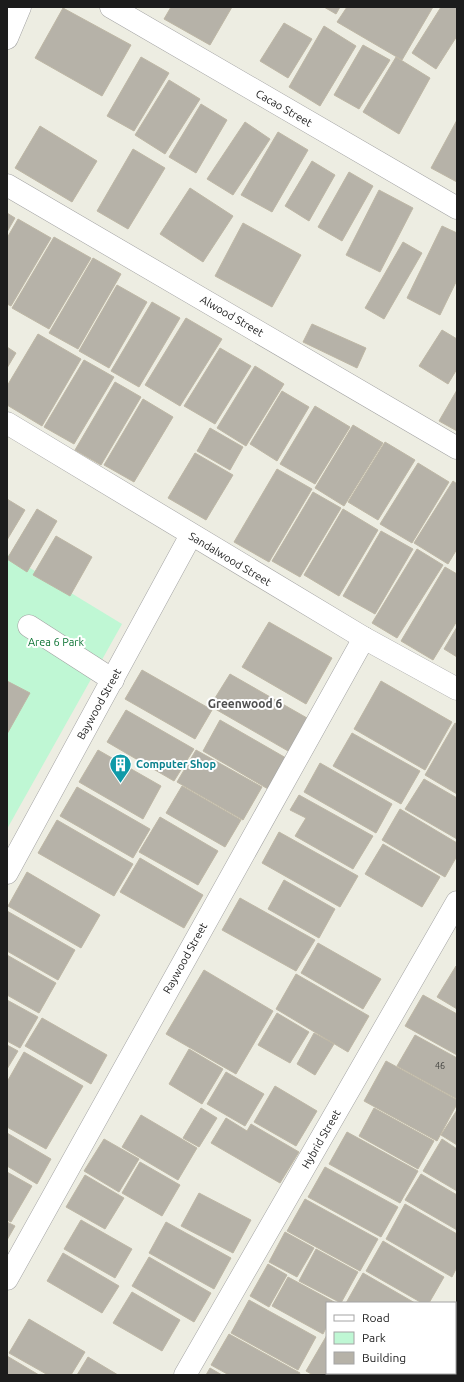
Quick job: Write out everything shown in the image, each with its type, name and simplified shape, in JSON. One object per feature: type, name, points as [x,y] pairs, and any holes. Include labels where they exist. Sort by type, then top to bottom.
[{"type":"street","points":[[7,38],[20,7]]},
{"type":"street","name":"Cacao Street","points":[[111,7],[457,208]]},
{"type":"street","name":"Alwood Street","points":[[7,184],[457,448]]},
{"type":"street","name":"Sandalwood Street","points":[[7,423],[364,638],[457,689]]},
{"type":"street","name":"Baywood Street","points":[[7,873],[191,535]]},
{"type":"street","points":[[29,626],[113,680]]},
{"type":"street","name":"Raywood Street","points":[[7,1279],[364,638]]},
{"type":"street","name":"Hybrid Street","points":[[185,1375],[457,902]]},
{"type":"green space","name":"Area 6 Park","points":[[7,554],[122,624],[7,829]]},
{"type":"building","points":[[171,7],[232,7],[210,45],[164,19]]},
{"type":"building","points":[[324,7],[340,7],[336,14]]},
{"type":"building","points":[[347,7],[433,7],[402,60],[337,22]]},
{"type":"building","points":[[441,7],[457,7],[457,36],[436,69],[412,53]]},
{"type":"building","points":[[63,8],[131,45],[102,96],[35,58]]},
{"type":"building","points":[[284,23],[312,39],[288,78],[260,61]]},
{"type":"building","points":[[324,26],[356,46],[320,106],[289,87]]},
{"type":"building","points":[[363,45],[390,60],[359,109],[334,95]]},
{"type":"building","points":[[141,57],[169,73],[134,131],[107,116]]},
{"type":"building","points":[[396,57],[430,78],[399,134],[363,112]]},
{"type":"building","points":[[169,80],[200,99],[165,154],[135,135]]},
{"type":"building","points":[[201,104],[227,120],[196,173],[169,157]]},
{"type":"building","points":[[457,120],[457,182],[431,168]]},
{"type":"building","points":[[245,122],[270,139],[233,195],[207,179]]},
{"type":"building","points":[[40,126],[97,161],[72,202],[15,168]]},
{"type":"building","points":[[278,132],[308,150],[272,212],[241,195]]},
{"type":"building","points":[[133,149],[165,168],[128,229],[97,211]]},
{"type":"building","points":[[312,161],[335,175],[309,221],[285,206]]},
{"type":"building","points":[[349,172],[373,186],[342,241],[318,227]]},
{"type":"building","points":[[190,188],[233,216],[203,262],[160,234]]},
{"type":"building","points":[[379,190],[413,208],[380,272],[346,255]]},
{"type":"building","points":[[7,213],[15,218],[7,232]]},
{"type":"building","points":[[18,219],[51,238],[11,306],[7,304],[7,238]]},
{"type":"building","points":[[243,223],[301,255],[272,307],[215,276]]},
{"type":"building","points":[[442,226],[457,233],[457,280],[440,315],[407,298]]},
{"type":"building","points":[[54,237],[91,258],[49,329],[12,308]]},
{"type":"building","points":[[403,242],[422,253],[384,319],[365,308]]},
{"type":"building","points":[[93,258],[121,274],[78,349],[49,333]]},
{"type":"building","points":[[117,285],[147,302],[109,368],[79,351]]},
{"type":"building","points":[[152,302],[180,318],[139,387],[111,371]]},
{"type":"building","points":[[186,318],[222,339],[180,406],[145,385]]},
{"type":"building","points":[[312,324],[366,348],[357,368],[303,342]]},
{"type":"building","points":[[442,330],[457,339],[457,369],[448,384],[419,366]]},
{"type":"building","points":[[38,334],[81,359],[42,426],[7,405],[7,386]]},
{"type":"building","points":[[7,347],[16,353],[7,368]]},
{"type":"building","points":[[220,348],[251,366],[215,424],[184,406]]},
{"type":"building","points":[[84,360],[114,377],[74,444],[44,427]]},
{"type":"building","points":[[255,366],[284,384],[246,446],[217,428]]},
{"type":"building","points":[[115,382],[141,397],[101,465],[75,450]]},
{"type":"building","points":[[457,390],[457,431],[439,421]]},
{"type":"building","points":[[282,391],[309,407],[277,461],[250,444]]},
{"type":"building","points":[[143,399],[173,417],[134,482],[104,465]]},
{"type":"building","points":[[315,406],[350,427],[315,484],[280,464]]},
{"type":"building","points":[[353,425],[383,443],[344,506],[315,488]]},
{"type":"building","points":[[210,428],[243,447],[230,470],[197,451]]},
{"type":"building","points":[[385,442],[415,460],[378,520],[348,502]]},
{"type":"building","points":[[195,453],[233,475],[206,520],[168,498]]},
{"type":"building","points":[[418,463],[449,482],[412,543],[380,524]]},
{"type":"building","points":[[277,469],[312,489],[269,562],[234,542]]},
{"type":"building","points":[[453,481],[457,484],[457,549],[448,564],[414,543]]},
{"type":"building","points":[[313,492],[341,508],[300,577],[272,561]]},
{"type":"building","points":[[7,499],[25,510],[7,540]]},
{"type":"building","points":[[37,509],[57,521],[27,572],[7,559]]},
{"type":"building","points":[[343,509],[378,530],[339,596],[304,575]]},
{"type":"building","points":[[381,531],[413,549],[375,614],[343,596]]},
{"type":"building","points":[[56,536],[92,557],[70,596],[33,575]]},
{"type":"building","points":[[417,549],[443,565],[397,638],[372,623]]},
{"type":"building","points":[[445,567],[457,574],[457,621],[433,660],[401,641]]},
{"type":"building","points":[[269,622],[332,658],[306,704],[242,667]]},
{"type":"building","points":[[457,627],[457,657],[444,649]]},
{"type":"building","points":[[142,670],[212,710],[195,739],[125,699]]},
{"type":"building","points":[[230,674],[314,722],[295,755],[210,706]]},
{"type":"building","points":[[7,681],[30,693],[7,734]]},
{"type":"building","points":[[381,681],[452,722],[425,770],[354,729]]},
{"type":"building","points":[[126,710],[194,749],[174,781],[107,742]]},
{"type":"building","points":[[220,720],[286,758],[268,789],[203,751]]},
{"type":"building","points":[[455,723],[457,724],[457,794],[425,775]]},
{"type":"building","points":[[352,733],[420,771],[401,804],[333,766]]},
{"type":"building","name":"Computer Shop","points":[[98,750],[161,786],[143,819],[79,782]]},
{"type":"building","points":[[196,750],[262,787],[243,820],[177,782]]},
{"type":"building","points":[[320,763],[392,804],[376,833],[304,792]]},
{"type":"building","points":[[424,779],[457,798],[457,839],[405,809]]},
{"type":"building","points":[[182,786],[241,820],[225,847],[166,813]]},
{"type":"building","points":[[77,787],[150,829],[133,858],[60,816]]},
{"type":"building","points":[[299,795],[373,836],[353,869],[295,836],[306,818],[290,810]]},
{"type":"building","points":[[400,809],[457,843],[457,856],[445,877],[382,840]]},
{"type":"building","points":[[160,817],[218,851],[198,885],[139,852]]},
{"type":"building","points":[[57,820],[133,864],[114,896],[38,853]]},
{"type":"building","points":[[279,832],[358,876],[340,907],[262,863]]},
{"type":"building","points":[[383,844],[440,877],[422,907],[365,874]]},
{"type":"building","points":[[140,858],[203,895],[184,928],[120,892]]},
{"type":"building","points":[[27,872],[100,915],[81,948],[8,906]]},
{"type":"building","points":[[284,880],[335,909],[319,938],[268,909]]},
{"type":"building","points":[[240,898],[315,940],[296,971],[222,930]]},
{"type":"building","points":[[7,911],[75,950],[58,980],[7,951]]},
{"type":"building","points":[[318,943],[381,979],[363,1009],[301,973]]},
{"type":"building","points":[[7,955],[56,983],[39,1013],[7,995]]},
{"type":"building","points":[[456,966],[457,967],[457,1009],[437,997]]},
{"type":"building","points":[[204,970],[273,1011],[236,1074],[166,1034]]},
{"type":"building","points":[[296,974],[369,1016],[348,1052],[276,1009]]},
{"type":"building","points":[[423,995],[457,1014],[457,1055],[405,1026]]},
{"type":"building","points":[[7,1000],[38,1017],[20,1048],[7,1041]]},
{"type":"building","points":[[277,1013],[309,1032],[290,1063],[258,1045]]},
{"type":"building","points":[[42,1018],[107,1055],[91,1084],[25,1046]]},
{"type":"building","points":[[314,1033],[334,1044],[315,1075],[297,1064]]},
{"type":"building","points":[[415,1035],[457,1058],[457,1099],[397,1066]]},
{"type":"building","points":[[7,1045],[18,1051],[7,1069]]},
{"type":"building","points":[[189,1049],[223,1069],[202,1104],[169,1084]]},
{"type":"building","points":[[24,1052],[83,1086],[46,1149],[7,1127],[7,1082]]},
{"type":"building","points":[[386,1061],[457,1100],[457,1104],[437,1141],[364,1101]]},
{"type":"building","points":[[226,1072],[264,1094],[245,1126],[207,1104]]},
{"type":"building","points":[[275,1086],[317,1111],[296,1146],[254,1122]]},
{"type":"building","points":[[201,1108],[217,1118],[199,1147],[183,1138]]},
{"type":"building","points":[[374,1108],[434,1141],[418,1169],[359,1136]]},
{"type":"building","points":[[457,1110],[457,1145],[441,1135]]},
{"type":"building","points":[[141,1115],[197,1148],[178,1180],[122,1147]]},
{"type":"building","points":[[226,1118],[247,1131],[251,1124],[299,1152],[280,1183],[211,1143]]},
{"type":"building","points":[[347,1132],[418,1171],[400,1203],[329,1164]]},
{"type":"building","points":[[7,1133],[51,1159],[37,1184],[7,1166]]},
{"type":"building","points":[[104,1139],[139,1159],[119,1192],[84,1171]]},
{"type":"building","points":[[442,1139],[457,1149],[457,1191],[423,1171]]},
{"type":"building","points":[[140,1162],[180,1185],[162,1216],[122,1193]]},
{"type":"building","points":[[325,1167],[398,1207],[381,1237],[308,1197]]},
{"type":"building","points":[[7,1172],[32,1186],[11,1222],[7,1220]]},
{"type":"building","points":[[421,1174],[457,1195],[457,1230],[405,1200]]},
{"type":"building","points":[[85,1175],[124,1198],[105,1229],[66,1207]]},
{"type":"building","points":[[199,1193],[251,1220],[233,1253],[181,1226]]},
{"type":"building","points":[[305,1199],[378,1239],[360,1271],[287,1231]]},
{"type":"building","points":[[405,1204],[457,1234],[457,1267],[452,1277],[386,1239]]},
{"type":"building","points":[[81,1220],[132,1249],[115,1278],[64,1249]]},
{"type":"building","points":[[7,1222],[15,1226],[7,1240]]},
{"type":"building","points":[[166,1222],[231,1258],[214,1289],[149,1253]]},
{"type":"building","points":[[285,1232],[314,1248],[297,1277],[269,1262]]},
{"type":"building","points":[[383,1241],[444,1277],[430,1302],[420,1302],[366,1271]]},
{"type":"building","points":[[316,1249],[358,1272],[342,1302],[299,1281]]},
{"type":"building","points":[[63,1253],[119,1286],[102,1313],[47,1281]]},
{"type":"building","points":[[149,1257],[211,1293],[194,1322],[132,1286]]},
{"type":"building","points":[[268,1264],[287,1275],[269,1307],[250,1296]]},
{"type":"building","points":[[363,1273],[413,1302],[347,1302]]},
{"type":"building","points":[[288,1277],[334,1302],[326,1302],[326,1328],[323,1334],[272,1306]]},
{"type":"building","points":[[132,1292],[180,1320],[162,1351],[113,1323]]},
{"type":"building","points":[[249,1300],[316,1337],[298,1370],[231,1333]]},
{"type":"building","points":[[29,1319],[85,1352],[71,1375],[48,1375],[9,1353]]},
{"type":"building","points":[[229,1334],[300,1373],[299,1375],[229,1375],[211,1365]]},
{"type":"building","points":[[326,1337],[326,1374],[406,1374],[313,1375],[306,1371]]},
{"type":"building","points":[[7,1356],[39,1375],[7,1375]]},
{"type":"building","points":[[88,1357],[118,1375],[77,1375]]},
{"type":"building","points":[[210,1368],[222,1375],[206,1375]]},
{"type":"place","name":"Computer Shop","points":[[120,784]]},
{"type":"district","name":"Greenwood 6","points":[[245,703]]}]
